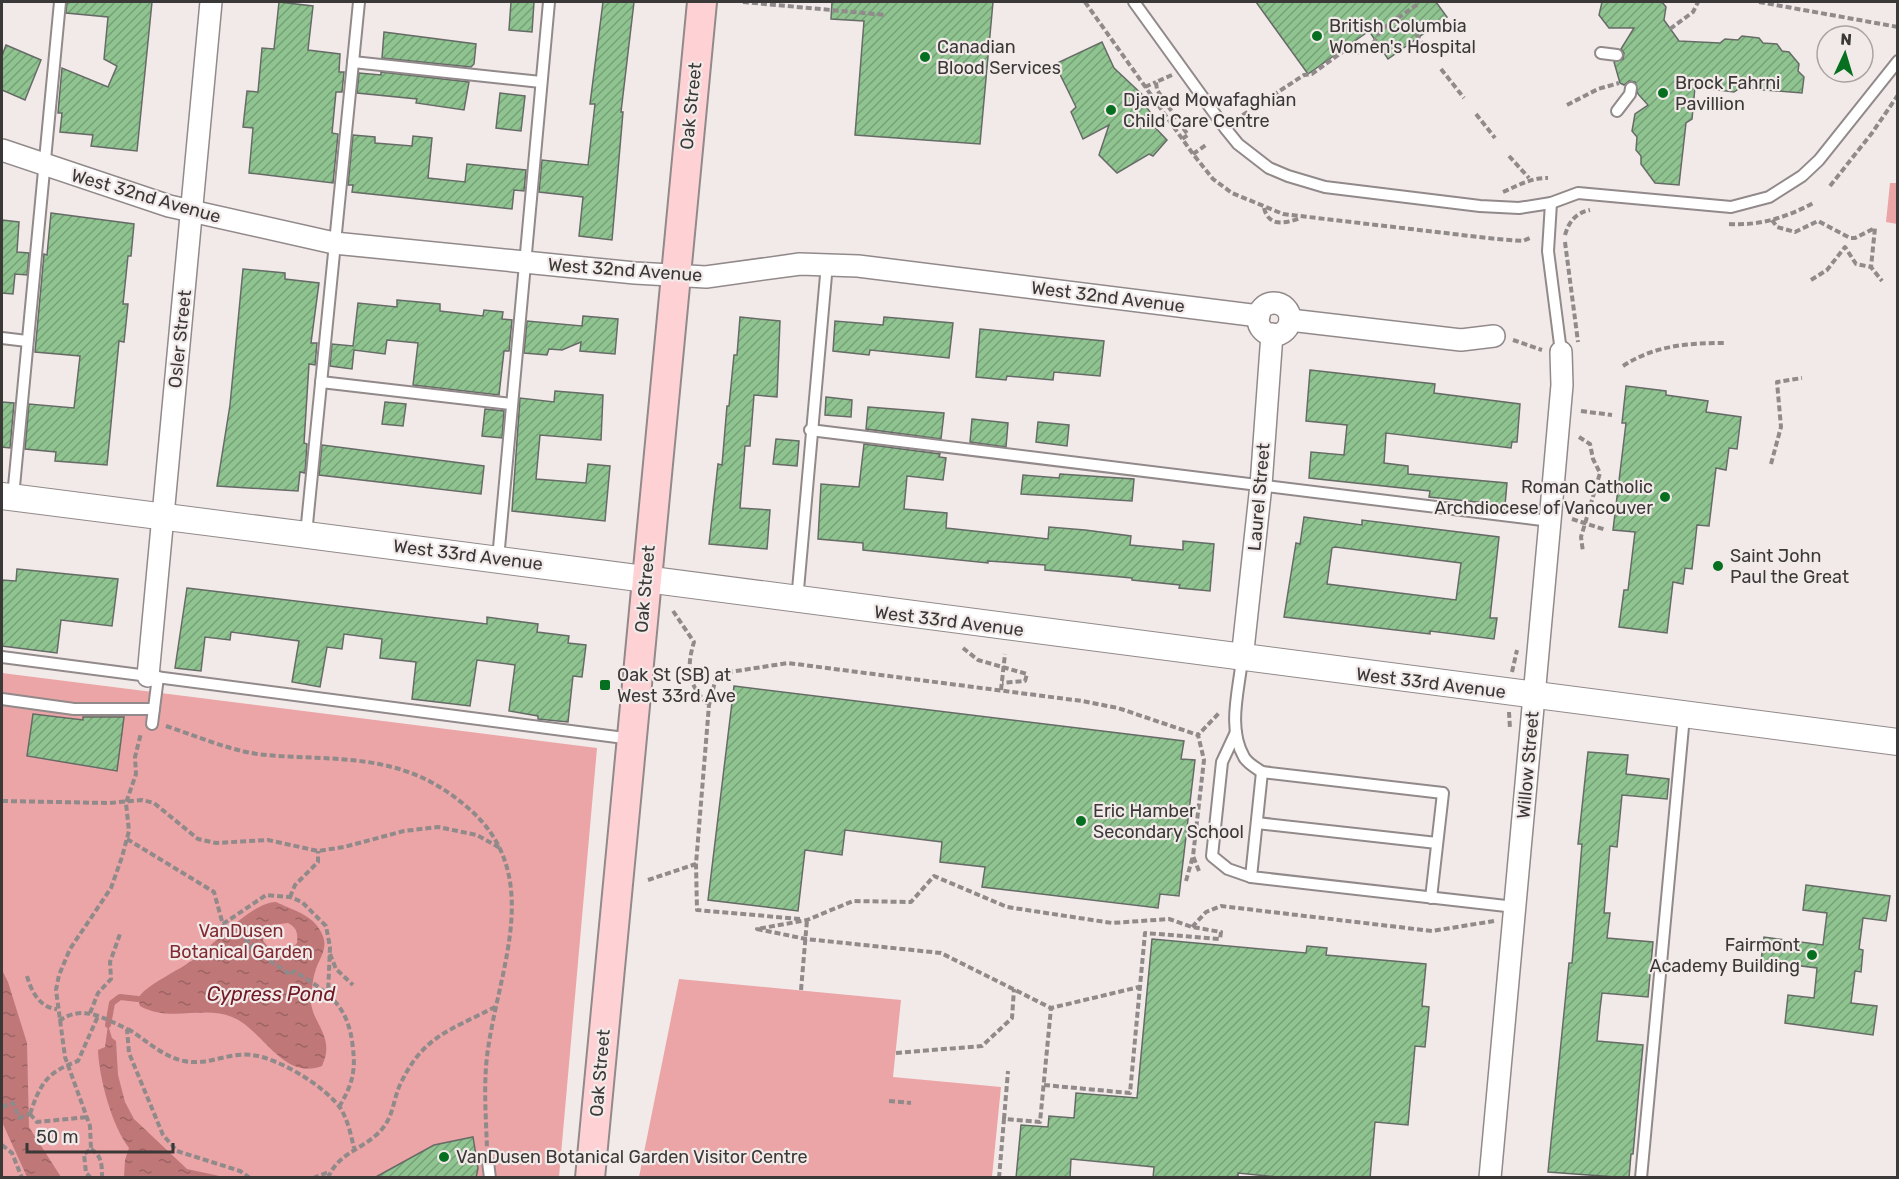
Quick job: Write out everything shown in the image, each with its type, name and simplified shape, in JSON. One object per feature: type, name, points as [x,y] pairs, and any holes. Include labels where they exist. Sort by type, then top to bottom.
[{"type":"main road","name":"Oak Street","points":[[590,1178],[674,275],[702,2]]},
{"type":"street","name":"Osler Street","points":[[153,676],[162,516],[211,2]]},
{"type":"street","name":"West 32nd Avenue","points":[[2,150],[45,166],[191,211],[334,243],[526,263],[706,277],[775,266],[827,264],[1259,316]]},
{"type":"street","points":[[1275,303],[1284,307],[1290,320],[1282,332],[1272,334],[1263,330],[1259,316],[1265,306],[1275,303]]},
{"type":"street","points":[[1290,320],[1461,340],[1494,336]]},
{"type":"street","name":"Laurel Street","points":[[1242,659],[1261,485],[1272,334]]},
{"type":"street","name":"Willow Street","points":[[1490,1178],[1562,385],[1570,348]]},
{"type":"street","name":"West 33rd Avenue","points":[[7,496],[646,577],[797,601],[1242,659],[1898,742]]},
{"type":"lane","points":[[7,496],[27,341],[45,166],[58,2]]},
{"type":"lane","points":[[306,534],[359,2]]},
{"type":"lane","points":[[498,559],[549,2]]},
{"type":"lane","points":[[1134,2],[1225,129],[1238,144],[1269,168],[1325,187],[1510,208],[1551,203],[1578,193],[1716,208],[1742,206],[1769,197],[1788,186],[1819,160],[1898,61]]},
{"type":"lane","points":[[1601,53],[1617,55]]},
{"type":"lane","points":[[353,62],[542,82]]},
{"type":"lane","points":[[1617,111],[1630,94],[1631,88]]},
{"type":"lane","points":[[1551,203],[1548,250],[1570,348]]},
{"type":"lane","points":[[797,601],[810,430],[827,264]]},
{"type":"lane","points":[[2,339],[27,341]]},
{"type":"lane","points":[[321,382],[511,404]]},
{"type":"lane","points":[[810,430],[1550,521]]},
{"type":"lane","points":[[2,657],[632,739]]},
{"type":"lane","points":[[1242,659],[1234,718],[1236,732],[1244,758],[1262,772],[1443,793],[1431,898]]},
{"type":"lane","points":[[152,724],[153,676]]},
{"type":"lane","points":[[2,699],[74,709],[154,709]]},
{"type":"lane","points":[[1641,1178],[1684,715]]},
{"type":"lane","points":[[1236,732],[1222,762],[1212,856],[1228,869],[1251,877],[1515,907]]},
{"type":"lane","points":[[1251,877],[1262,772]]},
{"type":"lane","points":[[1257,823],[1437,843]]},
{"type":"lane","points":[[488,1162],[490,1178]]},
{"type":"path","points":[[743,2],[886,15]]},
{"type":"path","points":[[1670,28],[1693,12],[1698,2]]},
{"type":"path","points":[[1760,2],[1898,27]]},
{"type":"path","points":[[1235,120],[1304,75],[1312,74],[1345,50],[1357,53],[1374,42],[1381,30],[1418,4]]},
{"type":"path","points":[[1416,34],[1428,52]]},
{"type":"path","points":[[1441,69],[1464,98]]},
{"type":"path","points":[[1145,87],[1173,74]]},
{"type":"path","points":[[1156,82],[1157,90],[1188,135],[1182,139]]},
{"type":"path","points":[[1567,105],[1604,87],[1620,83]]},
{"type":"path","points":[[1830,186],[1898,95]]},
{"type":"path","points":[[1476,114],[1495,138]]},
{"type":"path","points":[[1194,154],[1206,145]]},
{"type":"path","points":[[1509,156],[1529,178]]},
{"type":"path","points":[[1495,194],[1517,187],[1529,178],[1548,178]]},
{"type":"path","points":[[1263,207],[1270,219],[1278,223],[1285,224],[1302,217]]},
{"type":"path","points":[[1494,336],[1542,350],[1570,348],[1564,238],[1570,222],[1580,213]]},
{"type":"path","points":[[1772,220],[1777,226],[1795,232],[1818,221],[1850,238],[1855,238],[1875,228],[1871,267]]},
{"type":"path","points":[[1811,280],[1827,270],[1845,247],[1856,264],[1871,267],[1882,281]]},
{"type":"path","points":[[1623,366],[1641,354],[1678,345],[1726,343]]},
{"type":"path","points":[[1771,464],[1780,428],[1777,382],[1802,378]]},
{"type":"path","points":[[1581,411],[1612,415]]},
{"type":"path","points":[[1579,437],[1590,444],[1593,459],[1600,473],[1581,537],[1583,552]]},
{"type":"path","points":[[1572,519],[1606,530]]},
{"type":"path","points":[[673,611],[694,642],[689,658],[690,682],[699,696],[709,705]]},
{"type":"path","points":[[963,648],[978,660],[1027,674],[1028,678],[1025,681],[1002,683]]},
{"type":"path","points":[[1001,690],[1005,654]]},
{"type":"path","points":[[1512,669],[1513,662]]},
{"type":"path","points":[[807,920],[697,910],[696,864],[709,705],[717,674],[788,663],[1001,690],[1118,708],[1198,735]]},
{"type":"path","points":[[102,1178],[102,1164],[98,1154],[91,1149],[88,1117],[68,1065],[57,1009],[56,990],[64,961],[111,888],[129,831],[126,803],[136,774],[135,757],[139,736],[152,724],[163,725],[240,751],[357,760],[423,776],[441,786],[489,827],[505,853],[511,879],[510,935],[485,1078],[488,1162]]},
{"type":"path","points":[[2,801],[126,803],[142,800],[154,803],[198,839],[216,843],[268,840],[318,851],[404,831],[438,827],[477,835],[497,845],[505,853]]},
{"type":"path","points":[[127,839],[214,892],[223,924],[253,945],[250,948],[291,975],[294,971],[328,995],[351,1026],[355,1063],[353,1085],[339,1107]]},
{"type":"path","points":[[290,897],[295,885],[318,862],[318,851]]},
{"type":"path","points":[[1186,881],[1193,856]]},
{"type":"path","points":[[648,880],[696,864]]},
{"type":"path","points":[[1044,1085],[1130,1094],[1144,933],[1220,939],[1221,932],[1192,927],[1169,919],[1112,923],[1007,907],[933,876],[911,902],[853,901],[807,920],[757,928],[806,939],[941,953],[1051,1008],[1139,987]]},
{"type":"path","points":[[223,924],[266,896],[290,897],[302,902],[326,926],[329,951],[328,995]]},
{"type":"path","points":[[1192,927],[1206,912],[1221,906],[1432,931],[1495,921]]},
{"type":"path","points":[[801,990],[807,920]]},
{"type":"path","points":[[90,1013],[98,993],[111,979],[110,962],[120,934]]},
{"type":"path","points":[[193,958],[198,946]]},
{"type":"path","points":[[329,951],[336,969],[352,985]]},
{"type":"path","points":[[27,976],[43,1005],[57,1009]]},
{"type":"path","points":[[896,1053],[982,1046],[1012,1018],[1014,989]]},
{"type":"path","points":[[328,1178],[340,1159],[374,1137],[385,1126],[399,1088],[417,1054],[437,1036],[496,1006]]},
{"type":"path","points":[[1004,1119],[1040,1122],[1051,1008]]},
{"type":"path","points":[[59,1021],[75,1012],[100,1016],[127,1029],[160,1050],[185,1061],[204,1063],[253,1055],[282,1064],[300,1075],[339,1107],[347,1120],[354,1148]]},
{"type":"path","points":[[2,1107],[13,1103],[19,1118],[30,1114],[41,1086],[54,1071],[78,1061],[100,1016]]},
{"type":"path","points":[[127,1029],[129,1053],[163,1135],[177,1151],[240,1171],[250,1178]]},
{"type":"path","points":[[999,1178],[1008,1071]]},
{"type":"path","points":[[889,1101],[911,1103]]},
{"type":"path","points":[[30,1114],[37,1122],[88,1117]]},
{"type":"path","points":[[2,1145],[12,1152],[22,1178]]},
{"type":"path","points":[[91,1149],[84,1154],[86,1173],[91,1178]]},
{"type":"path","points":[[314,1177],[330,1172]]},
{"type":"green space","points":[[1890,183],[1897,183],[1897,224],[1886,222]]},
{"type":"green space","name":"VanDusen Botanical Garden","points":[[2,673],[597,748],[559,1177],[2,1178]]},
{"type":"green space","points":[[679,979],[901,1000],[893,1077],[1001,1087],[992,1177],[639,1177]]},
{"type":"water","name":"Cypress Pond","points":[[276,902],[295,910],[312,921],[321,932],[324,948],[314,974],[311,1004],[326,1045],[326,1055],[322,1066],[308,1069],[295,1066],[274,1052],[243,1023],[232,1017],[210,1013],[163,1013],[140,1006],[138,999],[147,989],[188,963],[245,916],[266,904]],"holes":[[[288,923],[296,931],[297,943],[285,955],[273,952],[263,941],[265,929],[271,925]]]},
{"type":"water","points":[[2,970],[27,1043],[29,1127],[61,1177],[27,1177],[2,1122]]},
{"type":"water","points":[[108,1025],[112,1038],[116,1041],[118,1075],[125,1102],[134,1119],[187,1169],[224,1177],[124,1177],[125,1160],[129,1148],[112,1115],[99,1061],[98,1050],[105,1047]]},
{"type":"building","points":[[67,2],[152,2],[137,151],[91,146],[93,135],[60,132],[62,113],[58,113],[62,68],[108,87],[117,66],[104,59],[108,17],[66,13]]},
{"type":"building","points":[[279,2],[313,6],[308,50],[340,54],[339,72],[344,72],[342,92],[336,92],[332,133],[338,134],[333,183],[249,173],[253,128],[243,127],[247,91],[258,92],[262,48],[274,49]]},
{"type":"building","points":[[511,2],[534,2],[532,32],[509,30]]},
{"type":"building","points":[[603,2],[634,2],[621,112],[623,112],[612,240],[579,236],[583,197],[539,192],[542,160],[588,165],[595,104],[590,104]]},
{"type":"building","name":"Canadian Blood Services","points":[[832,2],[993,2],[980,144],[855,135],[864,21],[831,19]]},
{"type":"building","name":"British Columbia Women's Hospital","points":[[1256,2],[1436,2],[1447,17],[1388,59],[1369,31],[1308,74]]},
{"type":"building","name":"Brock Fahrni Pavillion","points":[[1602,2],[1662,2],[1666,7],[1664,20],[1679,41],[1720,43],[1725,39],[1738,40],[1742,36],[1759,38],[1763,43],[1777,44],[1782,51],[1789,52],[1799,64],[1798,71],[1804,77],[1802,93],[1740,88],[1734,92],[1695,87],[1692,119],[1686,123],[1679,185],[1655,183],[1641,164],[1641,156],[1636,150],[1637,137],[1632,131],[1635,114],[1648,105],[1638,94],[1635,82],[1629,81],[1624,85],[1620,83],[1614,62],[1623,59],[1624,53],[1621,49],[1634,28],[1609,28],[1599,15]]},
{"type":"building","points":[[384,32],[476,44],[474,64],[471,67],[382,58]]},
{"type":"building","name":"Djavad Mowafaghian Child Care Centre","points":[[1102,42],[1114,68],[1146,98],[1143,102],[1152,115],[1148,120],[1167,140],[1153,156],[1149,154],[1117,173],[1099,155],[1109,125],[1083,139],[1071,112],[1076,107],[1055,64]]},
{"type":"building","points":[[6,45],[41,60],[25,100],[2,90],[2,56]]},
{"type":"building","points":[[381,72],[469,82],[464,110],[416,103],[417,99],[357,93],[359,73],[381,75]]},
{"type":"building","points":[[500,93],[525,96],[521,131],[496,128]]},
{"type":"building","points":[[353,135],[375,137],[375,143],[412,146],[413,136],[432,138],[428,178],[465,182],[467,164],[526,170],[524,191],[514,190],[512,209],[352,192],[353,185],[348,185]]},
{"type":"building","points":[[51,213],[134,224],[123,304],[128,304],[124,342],[119,341],[107,465],[55,461],[56,452],[25,449],[29,404],[74,408],[80,356],[35,352],[44,254],[47,255]]},
{"type":"building","points":[[2,220],[19,222],[17,252],[29,253],[27,275],[15,274],[13,294],[2,293]]},
{"type":"building","points":[[243,269],[285,273],[285,279],[319,283],[311,343],[317,343],[315,365],[309,364],[304,443],[307,444],[305,473],[300,472],[298,491],[217,486],[230,405]]},
{"type":"building","points":[[397,300],[440,304],[440,311],[483,316],[484,310],[503,312],[502,319],[512,320],[509,351],[504,351],[499,395],[413,385],[418,343],[387,340],[385,354],[354,350],[352,369],[330,366],[332,344],[353,346],[358,303],[397,307]]},
{"type":"building","points":[[583,316],[618,319],[615,354],[580,351],[581,342],[562,350],[549,349],[547,355],[524,353],[527,321],[582,326]]},
{"type":"building","points":[[740,317],[780,321],[777,397],[754,395],[750,446],[745,446],[740,508],[770,510],[767,549],[709,544],[718,464],[722,465],[727,406],[729,406],[734,355],[737,355]]},
{"type":"building","points":[[884,317],[953,323],[949,358],[870,350],[869,355],[833,351],[835,321],[883,325]]},
{"type":"building","points":[[980,329],[1104,341],[1100,376],[1054,372],[1053,380],[1007,376],[1006,380],[976,377]]},
{"type":"building","points":[[1310,370],[1435,384],[1434,393],[1520,404],[1517,442],[1512,442],[1511,448],[1386,433],[1384,463],[1408,466],[1408,474],[1507,483],[1505,505],[1429,497],[1430,491],[1309,478],[1311,452],[1344,455],[1347,425],[1306,421]]},
{"type":"building","name":"Roman Catholic Archdiocese of Vancouver","points":[[1626,386],[1666,391],[1666,395],[1708,401],[1706,412],[1741,417],[1737,449],[1729,448],[1726,470],[1716,468],[1709,526],[1697,525],[1692,569],[1685,568],[1683,584],[1673,582],[1667,633],[1619,627],[1624,590],[1628,590],[1635,532],[1613,530],[1626,423],[1622,423]]},
{"type":"building","points":[[555,391],[603,395],[601,440],[540,435],[536,479],[586,483],[588,464],[610,466],[605,521],[512,511],[520,398],[554,402]]},
{"type":"building","points":[[826,397],[852,400],[851,417],[825,415]]},
{"type":"building","points":[[2,402],[14,403],[10,448],[2,447]]},
{"type":"building","points":[[385,402],[406,404],[403,426],[382,424]]},
{"type":"building","points":[[868,407],[944,413],[941,439],[866,429]]},
{"type":"building","points":[[485,409],[504,411],[502,438],[482,436]]},
{"type":"building","points":[[972,419],[1008,423],[1006,447],[970,442]]},
{"type":"building","points":[[1038,422],[1069,425],[1067,446],[1036,442]]},
{"type":"building","points":[[776,439],[799,441],[797,466],[773,464]]},
{"type":"building","points":[[864,444],[940,454],[939,457],[946,458],[943,480],[907,476],[904,509],[947,513],[946,528],[1048,539],[1049,527],[1085,530],[1131,536],[1130,545],[1183,550],[1183,541],[1214,544],[1210,591],[1179,588],[1180,585],[1132,580],[1132,578],[1045,570],[1045,565],[988,561],[988,563],[863,550],[863,543],[818,539],[821,484],[859,487]]},
{"type":"building","points":[[322,445],[484,466],[481,494],[319,475]]},
{"type":"building","points":[[1060,474],[1134,479],[1132,501],[1021,494],[1023,475],[1059,478]]},
{"type":"building","points":[[1304,517],[1362,525],[1362,520],[1499,537],[1490,618],[1497,618],[1494,639],[1284,617],[1296,543],[1300,544]],"holes":[[[1335,547],[1461,563],[1456,600],[1327,584],[1332,548]]]},
{"type":"building","points":[[17,569],[118,579],[112,626],[61,620],[57,653],[2,646],[2,580],[16,581]]},
{"type":"building","points":[[187,588],[487,624],[487,617],[538,624],[537,632],[569,636],[568,643],[586,645],[582,677],[573,676],[568,722],[538,719],[538,716],[509,711],[515,665],[477,660],[470,706],[412,699],[416,662],[380,658],[382,639],[344,634],[342,649],[327,647],[320,687],[292,682],[299,641],[231,632],[230,640],[205,637],[201,671],[175,668]]},
{"type":"building","name":"Eric Hamber Secondary School","points":[[734,686],[1184,741],[1181,759],[1195,760],[1179,896],[1160,894],[1158,908],[982,887],[985,867],[940,862],[942,842],[845,830],[842,855],[805,850],[798,911],[708,900]]},
{"type":"building","points":[[33,714],[83,720],[83,717],[124,717],[117,771],[27,756]]},
{"type":"building","points":[[1588,752],[1628,755],[1626,774],[1669,779],[1667,799],[1622,795],[1617,847],[1610,846],[1604,913],[1610,913],[1607,938],[1653,942],[1648,997],[1602,993],[1600,1009],[1597,1041],[1643,1045],[1629,1178],[1548,1172],[1569,963],[1572,963],[1582,844],[1578,844]]},
{"type":"building","name":"Fairmont Academy Building","points":[[1806,885],[1890,896],[1886,921],[1863,918],[1859,949],[1863,950],[1861,972],[1855,971],[1851,1003],[1877,1006],[1873,1035],[1785,1023],[1788,995],[1814,998],[1817,968],[1761,961],[1764,937],[1823,945],[1827,913],[1803,910]]},
{"type":"building","points":[[1152,939],[1306,953],[1307,946],[1327,948],[1326,955],[1426,964],[1422,1006],[1429,1007],[1425,1047],[1415,1046],[1408,1125],[1375,1122],[1370,1178],[1286,1178],[1238,1173],[1238,1178],[1153,1178],[1154,1167],[1071,1159],[1070,1178],[1016,1178],[1021,1125],[1048,1127],[1049,1116],[1074,1118],[1076,1093],[1137,1098]]},
{"type":"building","name":"VanDusen Botanical Garden Visitor Centre","points":[[473,1137],[478,1168],[476,1178],[374,1178],[434,1145]]},
{"type":"waterway","points":[[108,1025],[112,1003],[120,997],[138,999]]},
{"type":"place","name":"British Columbia Women's Hospital","points":[[1317,36]]},
{"type":"place","name":"Canadian Blood Services","points":[[925,57]]},
{"type":"place","name":"Brock Fahrni Pavillion","points":[[1663,93]]},
{"type":"place","name":"Djavad Mowafaghian Child Care Centre","points":[[1111,110]]},
{"type":"place","name":"Roman Catholic Archdiocese of Vancouver","points":[[1665,497]]},
{"type":"place","name":"Saint John Paul the Great","points":[[1718,566]]},
{"type":"place","name":"Oak St (SB) at West 33rd Ave","points":[[605,685]]},
{"type":"place","name":"Eric Hamber Secondary School","points":[[1081,821]]},
{"type":"place","name":"Fairmont Academy Building","points":[[1812,955]]},
{"type":"place","name":"VanDusen Botanical Garden Visitor Centre","points":[[444,1157]]}]
